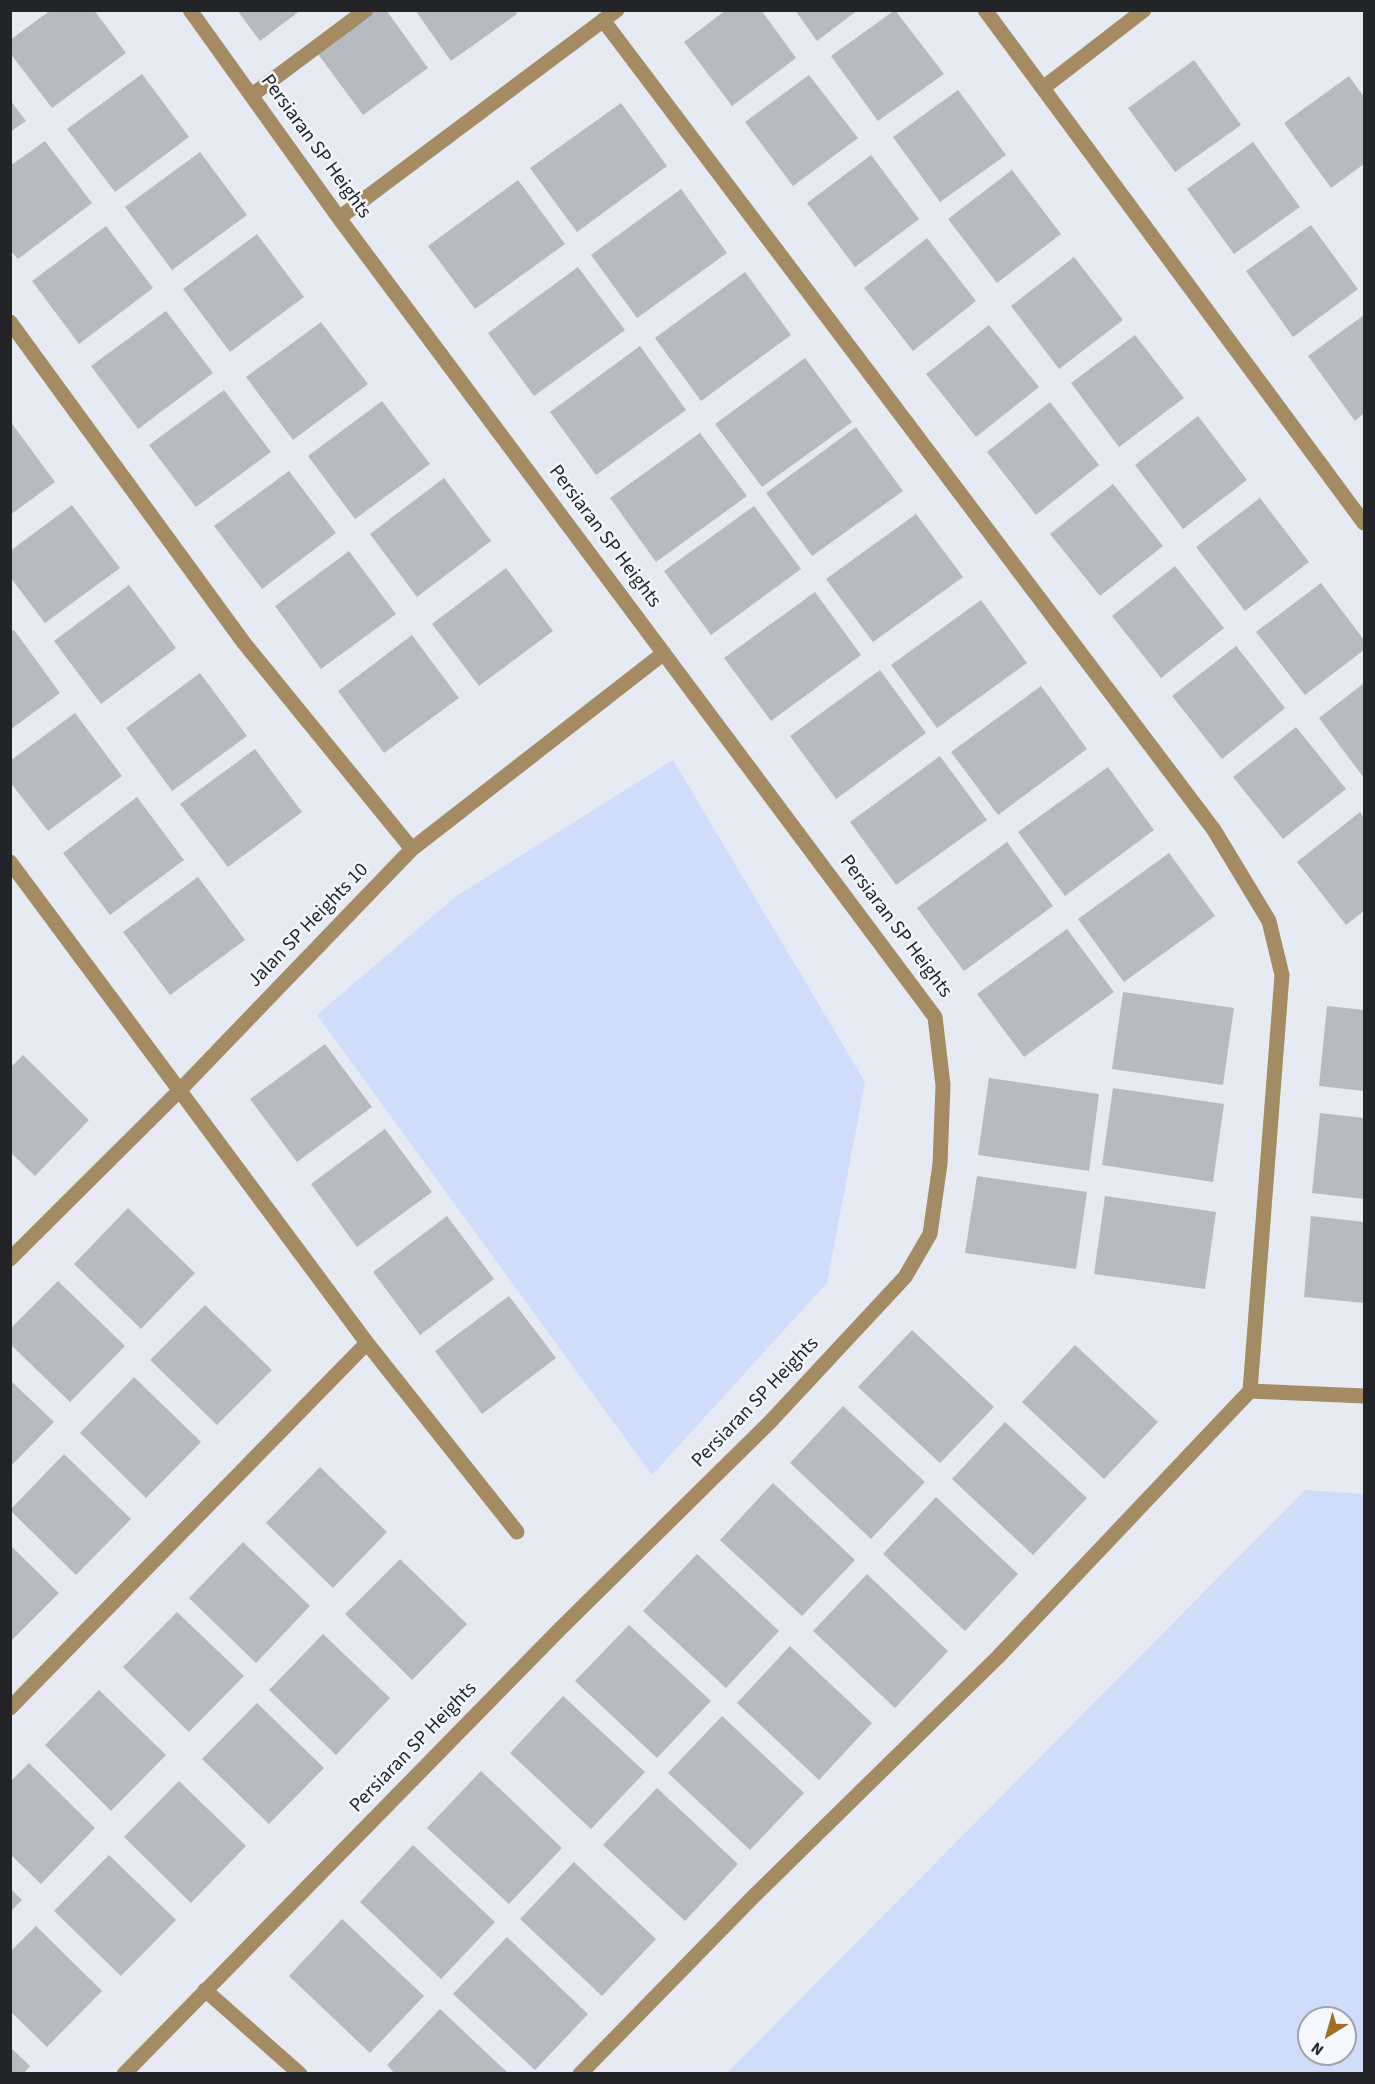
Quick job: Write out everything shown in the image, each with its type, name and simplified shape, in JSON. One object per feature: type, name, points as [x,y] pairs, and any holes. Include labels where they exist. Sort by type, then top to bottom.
[{"type":"street","name":"Persiaran SP Heights","points":[[124,2073],[560,1629],[770,1422],[905,1277],[930,1234],[940,1164],[943,1084],[935,1017],[339,218],[190,10]]},
{"type":"street","points":[[252,95],[366,10]]},
{"type":"street","points":[[339,218],[616,10]]},
{"type":"street","points":[[985,10],[1365,523]]},
{"type":"street","points":[[1043,88],[1144,10]]},
{"type":"street","points":[[580,2073],[761,1889],[1006,1649],[1250,1391],[1282,975],[1269,921],[1214,830],[603,20]]},
{"type":"street","points":[[10,322],[244,642],[412,849]]},
{"type":"street","name":"Jalan SP Heights 10","points":[[10,1259],[180,1090],[412,849],[664,653]]},
{"type":"street","points":[[10,862],[368,1343],[517,1532]]},
{"type":"street","points":[[10,1708],[368,1343]]},
{"type":"street","points":[[1250,1391],[1365,1396]]},
{"type":"street","points":[[205,1990],[300,2073]]},
{"type":"shaded area","points":[[673,760],[865,1082],[827,1283],[652,1475],[317,1015],[455,897]]},
{"type":"shaded area","points":[[1305,1490],[1364,1494],[1364,2073],[727,2073]]},
{"type":"building","points":[[51,10],[94,10],[126,53],[52,108],[10,53],[10,40]]},
{"type":"building","points":[[237,10],[301,10],[260,41]]},
{"type":"building","points":[[370,10],[386,10],[428,68],[363,115],[315,50]]},
{"type":"building","points":[[415,10],[515,10],[517,14],[451,61]]},
{"type":"building","points":[[726,10],[761,10],[796,58],[732,106],[684,42]]},
{"type":"building","points":[[795,10],[858,10],[817,41]]},
{"type":"building","points":[[895,10],[944,74],[878,121],[831,56]]},
{"type":"building","points":[[1194,60],[1241,125],[1175,172],[1128,108]]},
{"type":"building","points":[[142,74],[189,137],[115,192],[67,129]]},
{"type":"building","points":[[809,75],[858,138],[793,186],[745,122]]},
{"type":"building","points":[[1349,76],[1364,97],[1364,164],[1331,188],[1284,123]]},
{"type":"building","points":[[958,90],[1006,155],[940,202],[893,137]]},
{"type":"building","points":[[10,100],[26,121],[10,132]]},
{"type":"building","points":[[621,103],[667,166],[577,232],[530,168]]},
{"type":"building","points":[[45,141],[92,203],[18,259],[10,250],[10,166]]},
{"type":"building","points":[[1253,142],[1300,207],[1234,254],[1187,189]]},
{"type":"building","points":[[200,152],[247,215],[172,270],[125,207]]},
{"type":"building","points":[[871,155],[919,219],[855,267],[807,203]]},
{"type":"building","points":[[1012,170],[1061,234],[997,283],[948,219]]},
{"type":"building","points":[[518,180],[565,244],[475,309],[428,246]]},
{"type":"building","points":[[681,189],[727,253],[637,318],[591,255]]},
{"type":"building","points":[[1311,225],[1358,289],[1293,337],[1246,271]]},
{"type":"building","points":[[106,226],[153,288],[79,344],[32,281]]},
{"type":"building","points":[[257,234],[304,297],[230,352],[183,289]]},
{"type":"building","points":[[927,238],[976,301],[913,351],[864,288]]},
{"type":"building","points":[[1074,257],[1123,320],[1059,369],[1011,306]]},
{"type":"building","points":[[578,267],[625,330],[534,396],[488,333]]},
{"type":"building","points":[[745,272],[791,335],[701,401],[655,338]]},
{"type":"building","points":[[166,311],[213,373],[138,429],[91,366]]},
{"type":"building","points":[[1364,315],[1364,413],[1355,421],[1308,356]]},
{"type":"building","points":[[321,322],[368,384],[293,440],[246,377]]},
{"type":"building","points":[[989,325],[1039,387],[976,437],[926,374]]},
{"type":"building","points":[[1135,335],[1184,398],[1119,447],[1071,383]]},
{"type":"building","points":[[640,346],[686,410],[596,475],[550,412]]},
{"type":"building","points":[[805,358],[852,422],[762,487],[715,424]]},
{"type":"building","points":[[224,390],[271,452],[196,507],[149,445]]},
{"type":"building","points":[[382,401],[430,464],[355,519],[308,456]]},
{"type":"building","points":[[1050,402],[1099,465],[1036,515],[987,452]]},
{"type":"building","points":[[1198,416],[1247,480],[1183,529],[1135,465]]},
{"type":"building","points":[[10,421],[55,482],[10,515]]},
{"type":"building","points":[[856,427],[903,491],[812,556],[766,493]]},
{"type":"building","points":[[700,433],[747,496],[656,562],[610,498]]},
{"type":"building","points":[[289,471],[336,533],[262,589],[214,526]]},
{"type":"building","points":[[444,478],[491,541],[417,597],[370,534]]},
{"type":"building","points":[[1113,484],[1163,546],[1100,596],[1050,534]]},
{"type":"building","points":[[1260,498],[1309,562],[1245,611],[1196,547]]},
{"type":"building","points":[[72,505],[120,568],[45,623],[10,577],[10,551]]},
{"type":"building","points":[[754,506],[801,569],[711,635],[664,571]]},
{"type":"building","points":[[916,514],[963,577],[873,642],[826,579]]},
{"type":"building","points":[[349,551],[396,614],[321,669],[275,606]]},
{"type":"building","points":[[1175,566],[1224,628],[1161,678],[1112,616]]},
{"type":"building","points":[[506,568],[553,631],[479,686],[432,624]]},
{"type":"building","points":[[1321,583],[1364,640],[1364,650],[1305,695],[1256,632]]},
{"type":"building","points":[[129,585],[176,648],[101,704],[54,641]]},
{"type":"building","points":[[815,592],[861,655],[771,721],[724,658]]},
{"type":"building","points":[[981,600],[1027,663],[937,728],[891,665]]},
{"type":"building","points":[[14,630],[60,693],[10,730],[10,632]]},
{"type":"building","points":[[412,635],[459,698],[384,753],[338,691]]},
{"type":"building","points":[[1236,646],[1285,708],[1222,759],[1172,696]]},
{"type":"building","points":[[880,670],[926,733],[836,799],[790,736]]},
{"type":"building","points":[[200,673],[247,736],[172,791],[126,728]]},
{"type":"building","points":[[1364,683],[1364,778],[1319,718]]},
{"type":"building","points":[[1041,686],[1087,749],[998,815],[951,752]]},
{"type":"building","points":[[75,713],[122,776],[48,831],[10,782],[10,761]]},
{"type":"building","points":[[1296,727],[1346,789],[1283,839],[1233,777]]},
{"type":"building","points":[[255,749],[302,812],[228,867],[180,804]]},
{"type":"building","points":[[940,756],[987,820],[896,885],[850,822]]},
{"type":"building","points":[[1108,767],[1154,830],[1065,896],[1018,832]]},
{"type":"building","points":[[137,797],[184,860],[110,915],[63,853]]},
{"type":"building","points":[[1360,812],[1364,818],[1364,911],[1346,925],[1297,862]]},
{"type":"building","points":[[1007,842],[1053,906],[964,971],[917,908]]},
{"type":"building","points":[[1169,853],[1215,916],[1124,982],[1078,919]]},
{"type":"building","points":[[198,877],[245,940],[170,995],[123,932]]},
{"type":"building","points":[[1067,929],[1114,992],[1024,1057],[977,994]]},
{"type":"building","points":[[1123,992],[1234,1008],[1223,1085],[1112,1069]]},
{"type":"building","points":[[1327,1006],[1364,1010],[1364,1091],[1319,1086]]},
{"type":"building","points":[[325,1044],[372,1107],[297,1162],[250,1099]]},
{"type":"building","points":[[23,1055],[89,1120],[35,1176],[10,1152],[10,1068]]},
{"type":"building","points":[[989,1078],[1099,1094],[1089,1171],[978,1155]]},
{"type":"building","points":[[1113,1088],[1224,1104],[1213,1182],[1102,1165]]},
{"type":"building","points":[[1320,1113],[1364,1118],[1364,1199],[1312,1193]]},
{"type":"building","points":[[385,1129],[432,1192],[357,1247],[311,1184]]},
{"type":"building","points":[[977,1176],[1087,1192],[1076,1269],[965,1253]]},
{"type":"building","points":[[1105,1196],[1216,1212],[1205,1289],[1094,1274]]},
{"type":"building","points":[[128,1208],[195,1273],[141,1329],[74,1264]]},
{"type":"building","points":[[447,1216],[494,1279],[420,1335],[373,1272]]},
{"type":"building","points":[[1311,1216],[1364,1222],[1364,1303],[1304,1297]]},
{"type":"building","points":[[58,1281],[125,1346],[70,1402],[10,1344],[10,1329]]},
{"type":"building","points":[[509,1296],[556,1358],[482,1414],[435,1351]]},
{"type":"building","points":[[205,1305],[272,1370],[217,1425],[150,1360]]},
{"type":"building","points":[[912,1330],[994,1407],[940,1463],[858,1387]]},
{"type":"building","points":[[1075,1345],[1158,1422],[1104,1479],[1022,1402]]},
{"type":"building","points":[[134,1377],[201,1442],[146,1498],[80,1433]]},
{"type":"building","points":[[10,1380],[54,1422],[10,1467]]},
{"type":"building","points":[[843,1406],[925,1482],[871,1539],[790,1463]]},
{"type":"building","points":[[1005,1422],[1087,1498],[1033,1555],[952,1479]]},
{"type":"building","points":[[64,1454],[131,1519],[76,1575],[10,1510]]},
{"type":"building","points":[[320,1467],[387,1532],[333,1588],[266,1523]]},
{"type":"building","points":[[773,1483],[855,1560],[802,1616],[720,1540]]},
{"type":"building","points":[[936,1497],[1018,1574],[965,1631],[883,1554]]},
{"type":"building","points":[[243,1542],[310,1606],[256,1663],[189,1598]]},
{"type":"building","points":[[10,1545],[59,1593],[10,1642]]},
{"type":"building","points":[[697,1554],[779,1631],[726,1688],[643,1611]]},
{"type":"building","points":[[400,1559],[467,1624],[412,1680],[345,1614]]},
{"type":"building","points":[[867,1574],[948,1651],[895,1708],[813,1631]]},
{"type":"building","points":[[177,1612],[244,1676],[189,1732],[123,1667]]},
{"type":"building","points":[[629,1625],[711,1701],[657,1758],[575,1681]]},
{"type":"building","points":[[323,1634],[390,1698],[336,1755],[269,1690]]},
{"type":"building","points":[[790,1646],[872,1723],[819,1780],[737,1703]]},
{"type":"building","points":[[99,1690],[166,1755],[111,1811],[45,1745]]},
{"type":"building","points":[[563,1696],[645,1772],[591,1829],[510,1753]]},
{"type":"building","points":[[257,1703],[324,1768],[269,1824],[202,1759]]},
{"type":"building","points":[[722,1716],[804,1793],[750,1850],[668,1773]]},
{"type":"building","points":[[29,1763],[95,1828],[41,1884],[10,1854],[10,1782]]},
{"type":"building","points":[[481,1771],[562,1848],[509,1904],[427,1828]]},
{"type":"building","points":[[179,1781],[246,1846],[191,1903],[124,1837]]},
{"type":"building","points":[[657,1788],[738,1864],[685,1921],[603,1845]]},
{"type":"building","points":[[413,1845],[495,1922],[441,1979],[360,1902]]},
{"type":"building","points":[[109,1855],[176,1920],[121,1976],[54,1911]]},
{"type":"building","points":[[574,1862],[656,1939],[602,1996],[520,1919]]},
{"type":"building","points":[[10,1888],[22,1900],[10,1912]]},
{"type":"building","points":[[342,1919],[424,1996],[370,2053],[289,1976]]},
{"type":"building","points":[[36,1926],[102,1991],[47,2047],[10,2011],[10,1952]]},
{"type":"building","points":[[507,1937],[588,2014],[535,2070],[453,1994]]},
{"type":"building","points":[[440,2009],[509,2074],[395,2074],[387,2065]]},
{"type":"building","points":[[10,2047],[30,2066],[23,2074],[10,2074]]}]
